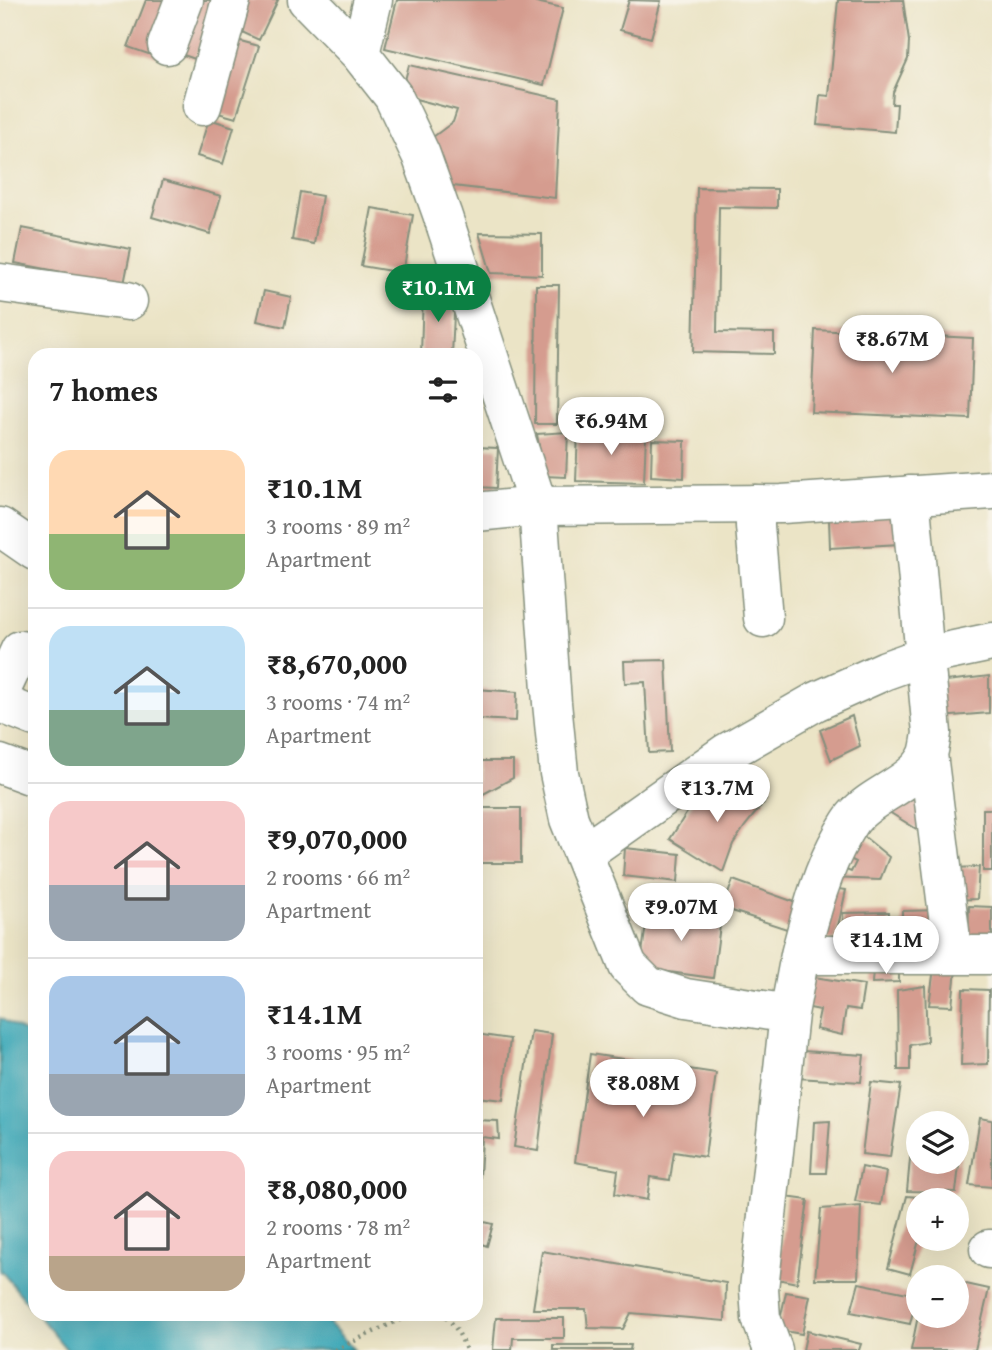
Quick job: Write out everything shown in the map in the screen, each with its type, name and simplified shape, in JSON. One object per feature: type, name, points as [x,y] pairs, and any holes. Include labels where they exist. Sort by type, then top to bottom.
[{"type":"street","points":[[167,45],[184,0]]},
{"type":"street","points":[[202,106],[231,0]]},
{"type":"street","points":[[307,0],[360,54],[393,96],[421,155],[446,227],[538,506],[559,773],[569,819],[628,966],[648,986],[686,998],[789,1014]]},
{"type":"street","points":[[360,54],[373,0]]},
{"type":"street","points":[[0,283],[128,301]]},
{"type":"street","points":[[483,511],[538,506],[782,504],[992,490]]},
{"type":"street","points":[[911,495],[932,733],[928,754],[953,955]]},
{"type":"street","points":[[755,504],[763,618]]},
{"type":"street","points":[[0,527],[28,546]]},
{"type":"street","points":[[583,854],[726,754],[815,702],[886,670],[925,656],[992,642]]},
{"type":"street","points":[[0,693],[14,647]]},
{"type":"street","points":[[0,703],[28,713]]},
{"type":"street","points":[[773,1350],[761,1318],[759,1289],[789,1014],[811,909],[838,843],[854,816],[876,797],[913,774],[928,754]]},
{"type":"street","points":[[0,764],[28,774]]},
{"type":"street","points":[[800,955],[992,955]]},
{"type":"path","points":[[335,1350],[397,1321]]},
{"type":"path","points":[[450,1321],[458,1329],[466,1350]]},
{"type":"water","points":[[0,1018],[28,1034],[28,1304],[0,1272]]},
{"type":"water","points":[[43,1321],[327,1321],[354,1350],[67,1350]]},
{"type":"building","points":[[146,0],[178,0],[157,57],[128,47]]},
{"type":"building","points":[[185,0],[214,0],[195,59],[169,50]]},
{"type":"building","points":[[241,0],[278,0],[259,40],[229,26]]},
{"type":"building","points":[[397,0],[527,0],[563,8],[544,85],[385,48]]},
{"type":"building","points":[[629,0],[661,1],[651,38],[620,30]]},
{"type":"building","points":[[838,0],[903,0],[909,41],[908,59],[893,92],[892,104],[897,104],[895,132],[817,125],[820,95],[829,96]]},
{"type":"building","points":[[233,39],[259,46],[236,118],[211,111]]},
{"type":"building","points":[[409,65],[560,99],[555,198],[445,185],[429,140],[453,122],[457,110],[401,95]]},
{"type":"building","points":[[209,119],[234,127],[223,164],[197,156]]},
{"type":"building","points":[[163,180],[221,196],[210,234],[152,217]]},
{"type":"building","points":[[697,188],[777,189],[777,208],[719,207],[717,332],[774,333],[774,354],[693,352]]},
{"type":"building","points":[[300,192],[322,196],[314,244],[292,240]]},
{"type":"building","points":[[372,208],[413,215],[403,273],[361,266]]},
{"type":"building","points":[[22,228],[131,249],[124,284],[15,263]]},
{"type":"building","points":[[479,233],[542,234],[542,275],[491,273]]},
{"type":"building","points":[[536,285],[559,285],[557,424],[535,424]]},
{"type":"building","points":[[264,291],[291,297],[285,327],[257,321]]},
{"type":"building","points":[[423,292],[455,293],[452,348],[421,348]]},
{"type":"building","points":[[815,330],[973,338],[970,419],[811,412]]},
{"type":"building","points":[[568,432],[566,477],[544,476],[537,434]]},
{"type":"building","points":[[578,432],[646,434],[644,483],[576,481]]},
{"type":"building","points":[[652,440],[685,441],[684,478],[651,476]]},
{"type":"building","points":[[483,447],[498,448],[496,488],[483,487]]},
{"type":"building","points":[[898,515],[900,544],[830,548],[829,519]]},
{"type":"building","points":[[666,660],[670,752],[649,753],[645,682],[625,683],[624,661]]},
{"type":"building","points":[[989,676],[989,713],[940,717],[938,682]]},
{"type":"building","points":[[483,690],[517,692],[516,721],[483,719]]},
{"type":"building","points":[[852,716],[860,746],[831,760],[820,730]]},
{"type":"building","points":[[483,761],[513,761],[513,778],[483,794]]},
{"type":"building","points":[[735,783],[766,800],[733,844],[723,872],[670,839],[700,792],[709,799]]},
{"type":"building","points":[[904,791],[926,805],[923,833],[881,807]]},
{"type":"building","points":[[483,808],[521,808],[521,863],[483,863]]},
{"type":"building","points":[[983,809],[992,809],[992,871],[983,871]]},
{"type":"building","points":[[856,830],[889,857],[880,880],[831,878],[836,866],[851,872],[856,862],[842,855]]},
{"type":"building","points":[[625,848],[680,854],[678,882],[623,876]]},
{"type":"building","points":[[979,867],[977,899],[953,900],[952,868]]},
{"type":"building","points":[[733,880],[800,904],[793,931],[723,908]]},
{"type":"building","points":[[830,888],[846,890],[835,940],[813,938]]},
{"type":"building","points":[[969,906],[992,907],[992,940],[968,940]]},
{"type":"building","points":[[648,909],[721,918],[713,978],[640,968]]},
{"type":"building","points":[[942,910],[942,939],[902,940],[902,911]]},
{"type":"building","points":[[889,912],[889,942],[844,945],[843,913]]},
{"type":"building","points":[[934,968],[956,970],[952,1006],[929,1005]]},
{"type":"building","points":[[873,970],[899,970],[899,982],[872,983]]},
{"type":"building","points":[[808,976],[864,985],[860,1010],[846,1008],[842,1035],[816,1029],[820,1010],[800,1006]]},
{"type":"building","points":[[925,986],[927,1042],[910,1045],[910,1070],[898,1070],[897,990]]},
{"type":"building","points":[[963,989],[989,990],[988,1064],[961,1065]]},
{"type":"building","points":[[531,1031],[552,1034],[538,1151],[514,1147]]},
{"type":"building","points":[[483,1035],[510,1039],[503,1100],[483,1098]]},
{"type":"building","points":[[802,1051],[864,1055],[861,1082],[798,1078]]},
{"type":"building","points":[[590,1054],[716,1073],[705,1157],[674,1152],[670,1180],[650,1177],[647,1200],[615,1194],[618,1170],[575,1162]]},
{"type":"building","points":[[871,1082],[901,1085],[890,1157],[862,1154]]},
{"type":"building","points":[[980,1118],[992,1120],[992,1187],[969,1185]]},
{"type":"building","points":[[483,1120],[498,1121],[499,1139],[483,1137]]},
{"type":"building","points":[[830,1121],[826,1173],[811,1173],[814,1122]]},
{"type":"building","points":[[862,1167],[886,1172],[881,1205],[855,1202]]},
{"type":"building","points":[[909,1174],[958,1174],[956,1188],[907,1188]]},
{"type":"building","points":[[786,1197],[808,1200],[797,1283],[777,1279]]},
{"type":"building","points":[[906,1200],[906,1251],[916,1251],[912,1265],[906,1265],[906,1273],[888,1268]]},
{"type":"building","points":[[861,1206],[858,1279],[815,1279],[821,1209]]},
{"type":"building","points":[[483,1222],[493,1224],[487,1246],[483,1245]]},
{"type":"building","points":[[542,1251],[726,1283],[725,1321],[631,1313],[623,1329],[588,1328],[586,1309],[533,1309]]},
{"type":"building","points":[[859,1283],[906,1293],[906,1323],[851,1312]]},
{"type":"building","points":[[969,1285],[989,1289],[975,1350],[911,1350],[916,1328],[969,1328]]},
{"type":"building","points":[[786,1292],[810,1296],[802,1334],[778,1330]]},
{"type":"building","points":[[496,1318],[564,1318],[564,1338],[513,1338],[512,1350],[493,1350]]},
{"type":"building","points":[[807,1331],[861,1344],[859,1350],[803,1350]]},
{"type":"building","points":[[553,1345],[631,1345],[630,1350],[553,1350]]}]
